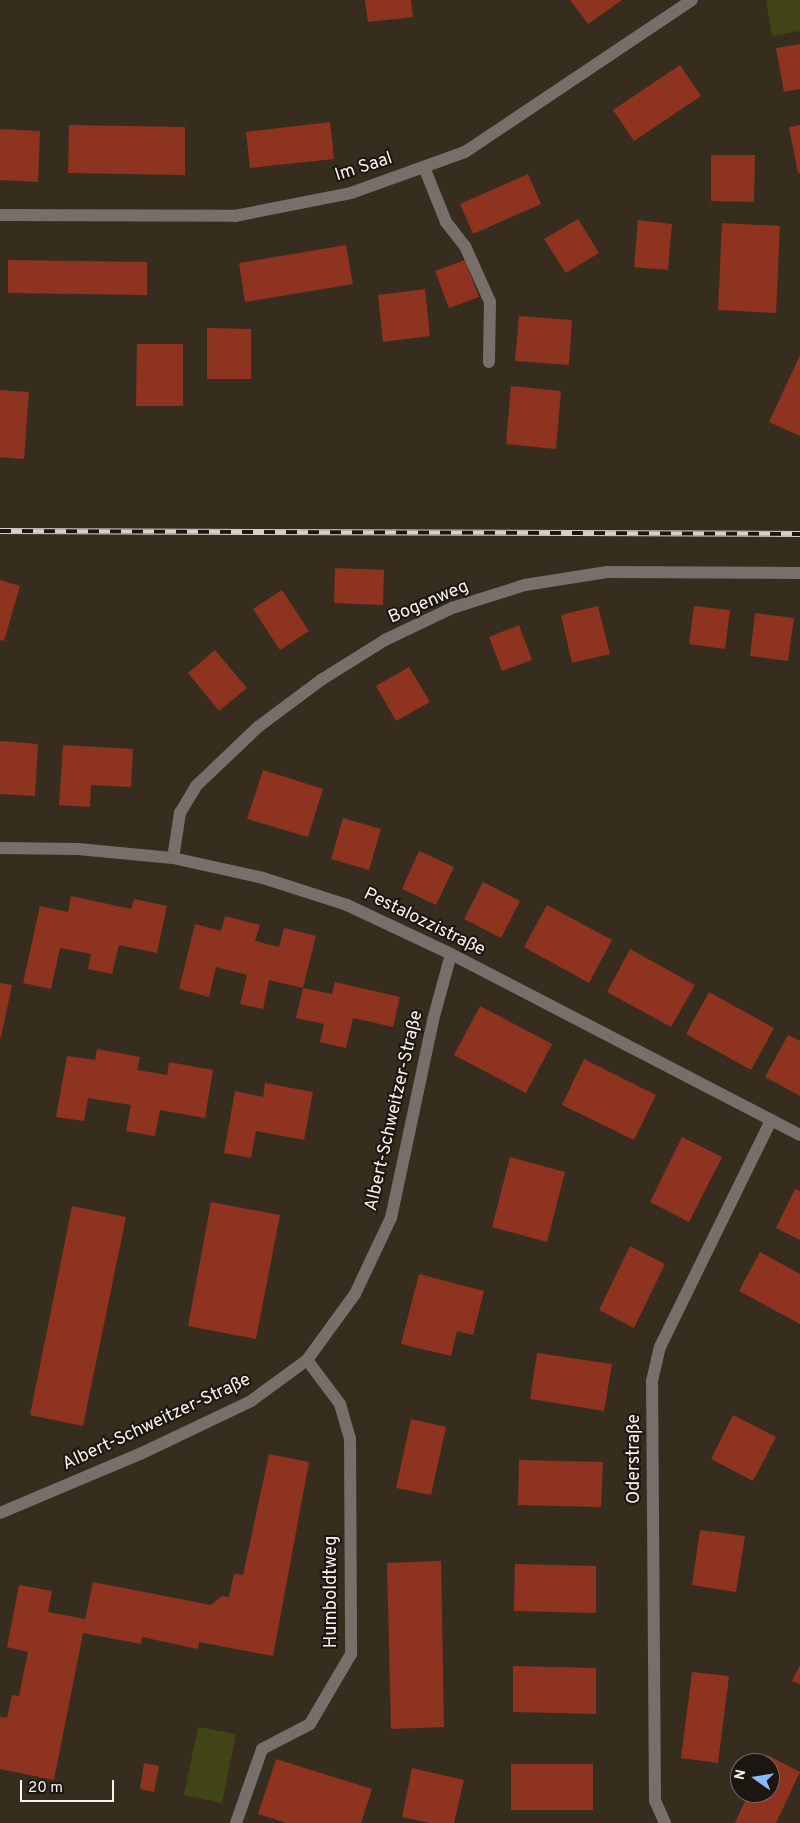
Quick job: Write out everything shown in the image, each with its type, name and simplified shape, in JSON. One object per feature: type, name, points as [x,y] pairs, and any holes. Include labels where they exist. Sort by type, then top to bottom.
[{"type":"street","name":"Im Saal","points":[[0,215],[235,216],[351,193],[465,152],[692,0]]},
{"type":"street","points":[[424,167],[446,222],[465,246],[490,302],[489,362]]},
{"type":"street","name":"Bogenweg","points":[[173,858],[180,813],[196,786],[258,727],[321,680],[385,640],[452,608],[525,586],[607,572],[800,573]]},
{"type":"street","name":"Pestalozzistraße","points":[[0,848],[78,849],[173,858],[263,878],[347,905],[451,954],[800,1135]]},
{"type":"street","name":"Albert-Schweitzer-Straße","points":[[0,1513],[140,1454],[251,1402],[306,1360],[355,1294],[391,1218],[433,1020],[451,954]]},
{"type":"street","name":"Oderstraße","points":[[665,1823],[655,1801],[652,1381],[660,1347],[771,1120]]},
{"type":"street","name":"Humboldtweg","points":[[236,1823],[262,1750],[310,1724],[351,1654],[350,1438],[340,1404],[306,1360]]},
{"type":"green space","points":[[766,0],[800,0],[800,31],[772,36]]},
{"type":"green space","points":[[198,1727],[236,1734],[222,1803],[184,1795]]},
{"type":"building","points":[[365,0],[411,0],[413,17],[368,22]]},
{"type":"building","points":[[570,0],[622,0],[588,24]]},
{"type":"building","points":[[800,44],[800,89],[784,92],[776,48]]},
{"type":"building","points":[[680,65],[701,96],[634,141],[613,110]]},
{"type":"building","points":[[330,122],[334,159],[250,168],[246,132]]},
{"type":"building","points":[[69,125],[185,127],[185,175],[68,173]]},
{"type":"building","points":[[800,125],[800,173],[798,173],[789,127]]},
{"type":"building","points":[[0,129],[40,131],[38,182],[0,180]]},
{"type":"building","points":[[711,155],[755,155],[754,202],[711,201]]},
{"type":"building","points":[[528,174],[541,204],[473,234],[460,204]]},
{"type":"building","points":[[578,219],[599,253],[566,273],[544,239]]},
{"type":"building","points":[[638,220],[672,224],[668,270],[634,267]]},
{"type":"building","points":[[722,223],[780,226],[776,313],[718,310]]},
{"type":"building","points":[[346,245],[353,284],[245,302],[239,263]]},
{"type":"building","points":[[8,260],[147,262],[147,295],[8,293]]},
{"type":"building","points":[[465,260],[479,297],[449,308],[435,271]]},
{"type":"building","points":[[425,289],[430,336],[383,342],[378,295]]},
{"type":"building","points":[[519,316],[572,320],[569,365],[515,361]]},
{"type":"building","points":[[207,328],[251,329],[251,379],[207,379]]},
{"type":"building","points":[[137,344],[183,344],[183,406],[136,406]]},
{"type":"building","points":[[800,355],[800,436],[769,422]]},
{"type":"building","points":[[511,386],[561,391],[556,449],[506,444]]},
{"type":"building","points":[[0,390],[29,392],[24,459],[0,457]]},
{"type":"building","points":[[335,568],[384,570],[383,605],[334,603]]},
{"type":"building","points":[[0,580],[20,586],[4,641],[0,640]]},
{"type":"building","points":[[282,590],[309,631],[280,650],[253,609]]},
{"type":"building","points":[[598,606],[610,654],[572,663],[561,615]]},
{"type":"building","points":[[694,606],[730,610],[725,649],[689,644]]},
{"type":"building","points":[[755,613],[794,618],[788,661],[750,656]]},
{"type":"building","points":[[519,625],[532,660],[502,671],[489,637]]},
{"type":"building","points":[[215,650],[247,688],[219,711],[188,673]]},
{"type":"building","points":[[409,667],[430,702],[396,721],[376,686]]},
{"type":"building","points":[[0,741],[38,744],[35,796],[0,794]]},
{"type":"building","points":[[63,745],[133,749],[131,787],[91,785],[90,807],[59,805]]},
{"type":"building","points":[[263,770],[323,789],[308,837],[247,819]]},
{"type":"building","points":[[343,818],[381,829],[369,870],[331,859]]},
{"type":"building","points":[[419,851],[454,867],[436,905],[402,889]]},
{"type":"building","points":[[483,882],[520,901],[501,938],[464,919]]},
{"type":"building","points":[[71,896],[131,909],[134,899],[167,906],[157,953],[119,945],[112,974],[88,969],[91,954],[60,948],[51,989],[23,983],[40,906],[68,912]]},
{"type":"building","points":[[547,905],[612,940],[589,983],[524,947]]},
{"type":"building","points":[[225,916],[260,925],[255,941],[279,947],[284,928],[316,936],[303,988],[269,980],[263,1009],[240,1004],[247,975],[216,967],[209,997],[179,989],[195,924],[221,931]]},
{"type":"building","points":[[630,949],[695,985],[671,1027],[607,992]]},
{"type":"building","points":[[335,982],[400,997],[393,1027],[353,1018],[346,1048],[320,1042],[324,1024],[296,1018],[303,988],[332,994]]},
{"type":"building","points":[[0,983],[12,985],[1,1037],[0,1037]]},
{"type":"building","points":[[709,992],[774,1028],[751,1070],[686,1034]]},
{"type":"building","points":[[480,1006],[552,1044],[526,1093],[454,1055]]},
{"type":"building","points":[[788,1035],[800,1041],[800,1096],[765,1077]]},
{"type":"building","points":[[97,1049],[140,1057],[137,1070],[167,1075],[169,1062],[213,1070],[205,1118],[160,1110],[155,1136],[126,1131],[131,1105],[88,1098],[84,1121],[56,1117],[67,1056],[95,1060]]},
{"type":"building","points":[[584,1059],[656,1095],[634,1140],[562,1105]]},
{"type":"building","points":[[265,1083],[313,1092],[304,1140],[256,1131],[251,1158],[224,1153],[235,1091],[263,1097]]},
{"type":"building","points":[[682,1137],[722,1157],[689,1222],[650,1202]]},
{"type":"building","points":[[510,1157],[565,1172],[547,1242],[492,1227]]},
{"type":"building","points":[[795,1189],[800,1191],[800,1240],[776,1228]]},
{"type":"building","points":[[211,1202],[280,1215],[256,1339],[188,1326]]},
{"type":"building","points":[[72,1206],[126,1217],[83,1426],[30,1415]]},
{"type":"building","points":[[630,1246],[665,1264],[634,1328],[599,1310]]},
{"type":"building","points":[[760,1252],[800,1274],[800,1324],[739,1291]]},
{"type":"building","points":[[419,1274],[484,1291],[473,1335],[457,1331],[451,1356],[401,1344]]},
{"type":"building","points":[[537,1353],[612,1364],[604,1411],[530,1399]]},
{"type":"building","points":[[733,1415],[776,1437],[753,1481],[711,1459]]},
{"type":"building","points":[[411,1419],[446,1427],[431,1495],[396,1488]]},
{"type":"building","points":[[269,1454],[309,1462],[273,1656],[199,1642],[198,1649],[142,1637],[141,1644],[83,1633],[54,1780],[0,1769],[0,1717],[7,1718],[12,1695],[19,1696],[28,1652],[7,1647],[19,1585],[52,1591],[48,1612],[85,1619],[93,1582],[211,1605],[222,1596],[229,1597],[234,1574],[243,1575]]},
{"type":"building","points":[[519,1460],[603,1462],[601,1507],[518,1505]]},
{"type":"building","points":[[700,1530],[745,1536],[736,1592],[692,1585]]},
{"type":"building","points":[[441,1561],[444,1727],[391,1729],[387,1563]]},
{"type":"building","points":[[515,1564],[596,1566],[596,1613],[514,1611]]},
{"type":"building","points":[[800,1665],[800,1684],[792,1681]]},
{"type":"building","points":[[513,1666],[596,1668],[596,1714],[513,1712]]},
{"type":"building","points":[[692,1672],[729,1676],[718,1763],[681,1758]]},
{"type":"building","points":[[276,1759],[372,1789],[361,1823],[287,1823],[258,1814]]},
{"type":"building","points":[[780,1762],[800,1772],[776,1823],[735,1823],[744,1803],[780,1803]]},
{"type":"building","points":[[144,1763],[159,1766],[154,1792],[140,1789]]},
{"type":"building","points":[[511,1764],[593,1764],[593,1810],[511,1810]]},
{"type":"building","points":[[412,1768],[464,1780],[454,1823],[430,1823],[402,1817]]},
{"type":"railway","points":[[0,531],[800,534]]}]
